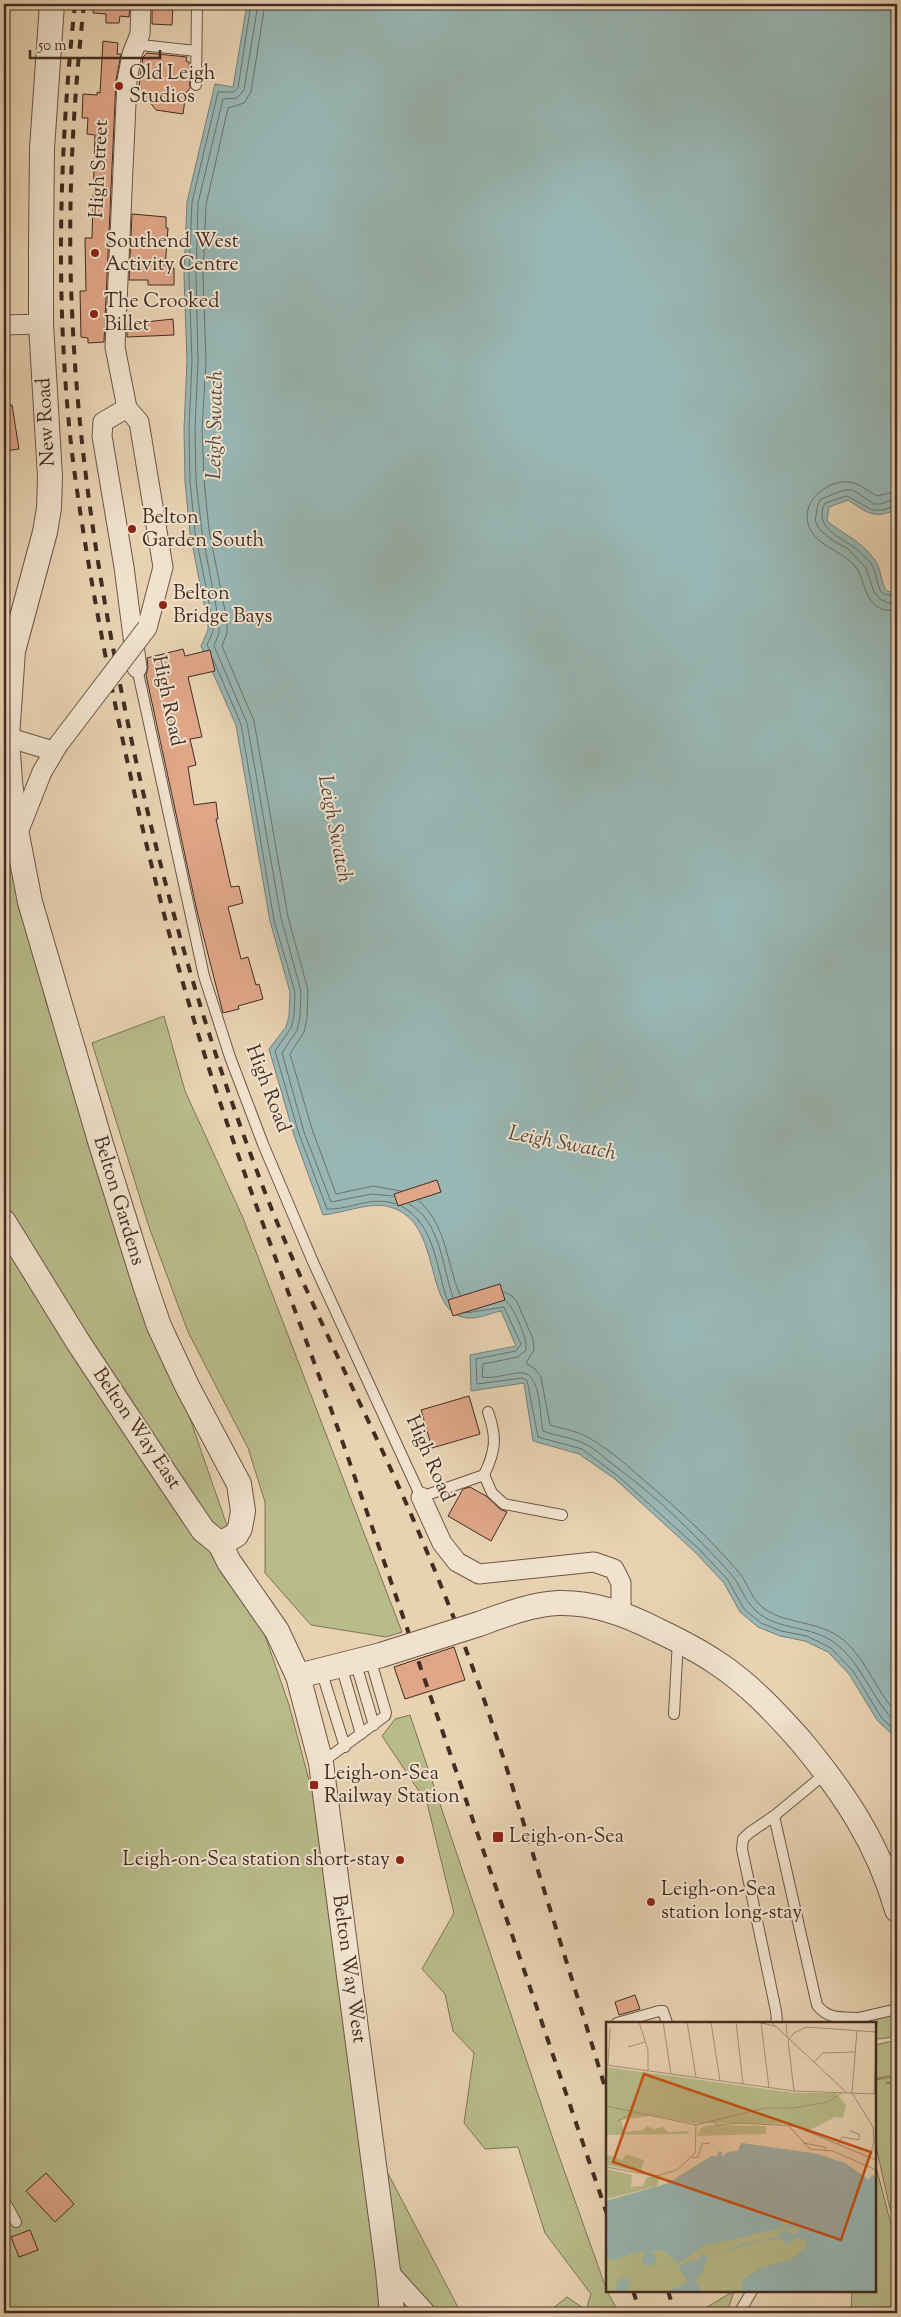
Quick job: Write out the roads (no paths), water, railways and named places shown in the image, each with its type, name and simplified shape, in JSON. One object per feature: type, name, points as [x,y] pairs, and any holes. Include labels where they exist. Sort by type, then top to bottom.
[{"type":"street","name":"New Road","points":[[17,835],[7,737],[13,651],[46,532],[49,508],[50,477],[41,324],[42,148],[52,4]]},
{"type":"street","name":"High Street","points":[[17,835],[42,772],[56,748],[147,628],[163,567],[145,459],[115,347],[127,81],[132,54],[140,34],[141,4]]},
{"type":"street","points":[[4,325],[41,324]]},
{"type":"street","name":"High Road","points":[[133,415],[103,422],[102,436],[124,567],[137,668]]},
{"type":"street","points":[[7,737],[56,748]]},
{"type":"street","name":"Belton Gardens","points":[[17,835],[30,902],[48,966],[152,1306],[187,1386],[226,1455],[239,1484],[243,1511],[240,1528],[236,1534],[220,1544]]},
{"type":"street","name":"Belton Way East","points":[[4,1222],[78,1342],[203,1530],[220,1544],[229,1562],[277,1631]]},
{"type":"street","name":"High Road","points":[[421,1497],[442,1543],[457,1562],[479,1574],[594,1562],[614,1569],[621,1584],[621,1614]]},
{"type":"street","points":[[298,1676],[353,1662],[520,1610],[559,1603],[588,1606],[621,1614],[678,1640],[717,1663],[776,1712],[827,1773],[859,1818],[890,1884],[897,1910]]},
{"type":"street","name":"Belton Way West","points":[[277,1631],[298,1676],[307,1703],[320,1763],[392,2313]]},
{"type":"street","points":[[388,2271],[426,2313]]},
{"type":"lane","points":[[196,85],[197,4]]},
{"type":"lane","points":[[141,45],[196,51]]},
{"type":"lane","name":"High Road","points":[[137,668],[204,976],[230,1057],[313,1262],[421,1497]]},
{"type":"lane","points":[[421,1497],[484,1475],[490,1462],[495,1431],[488,1412]]},
{"type":"lane","points":[[484,1475],[492,1493],[504,1504],[562,1515]]},
{"type":"lane","points":[[674,1714],[678,1640]]},
{"type":"lane","points":[[353,1662],[374,1725]]},
{"type":"lane","points":[[320,1763],[345,1747],[374,1725],[386,1713],[353,1662]]},
{"type":"lane","points":[[353,1662],[362,1734]]},
{"type":"lane","points":[[345,1747],[353,1662]]},
{"type":"lane","points":[[777,2022],[742,1849],[743,1839],[748,1833],[774,1816],[827,1773]]},
{"type":"lane","points":[[774,1816],[817,2005],[822,2013],[831,2017],[860,2018]]},
{"type":"lane","points":[[842,2022],[897,2009]]},
{"type":"lane","points":[[620,2022],[659,2010],[663,2011],[667,2022]]},
{"type":"lane","points":[[4,2200],[16,2222]]},
{"type":"lane","points":[[739,2313],[751,2292]]},
{"type":"water","name":"Leigh Swatch","points":[[247,4],[897,4],[897,509],[882,514],[871,514],[848,500],[829,507],[827,521],[866,549],[878,566],[885,589],[888,592],[897,589],[897,1739],[877,1720],[849,1674],[828,1652],[805,1641],[780,1636],[758,1627],[740,1612],[724,1583],[695,1552],[615,1479],[579,1454],[533,1441],[524,1383],[471,1391],[470,1355],[516,1346],[501,1311],[472,1318],[453,1313],[444,1302],[437,1286],[419,1230],[407,1216],[390,1207],[374,1205],[323,1215],[294,1135],[269,1049],[286,1027],[289,1016],[290,992],[270,921],[236,725],[201,646],[208,630],[208,624],[190,533],[185,481],[184,429],[187,361],[184,275],[187,202],[215,84],[233,87]]},
{"type":"railway","points":[[75,4],[65,116],[61,228],[63,341],[67,397],[72,453],[93,588],[117,714],[137,804],[170,938],[212,1078],[338,1429],[606,2211]]},
{"type":"railway","points":[[84,4],[74,118],[70,233],[74,356],[78,403],[88,495],[110,633],[132,742],[161,867],[215,1052],[272,1211],[430,1559],[478,1682],[606,2091]]},
{"type":"railway","points":[[633,2292],[641,2313]]},
{"type":"railway","points":[[668,2292],[675,2313]]},
{"type":"place","name":"Old Leigh Studios","points":[[119,86]]},
{"type":"place","name":"Southend West Activity Centre","points":[[95,253]]},
{"type":"place","name":"The Crooked Billet","points":[[94,314]]},
{"type":"place","name":"Belton Garden South","points":[[132,529]]},
{"type":"place","name":"Belton Bridge Bays","points":[[163,605]]},
{"type":"place","name":"Leigh-on-Sea Railway Station","points":[[314,1785]]},
{"type":"place","name":"Leigh-on-Sea","points":[[498,1837]]},
{"type":"place","name":"Leigh-on-Sea station short-stay","points":[[400,1860]]},
{"type":"place","name":"Leigh-on-Sea station long-stay","points":[[651,1902]]}]
